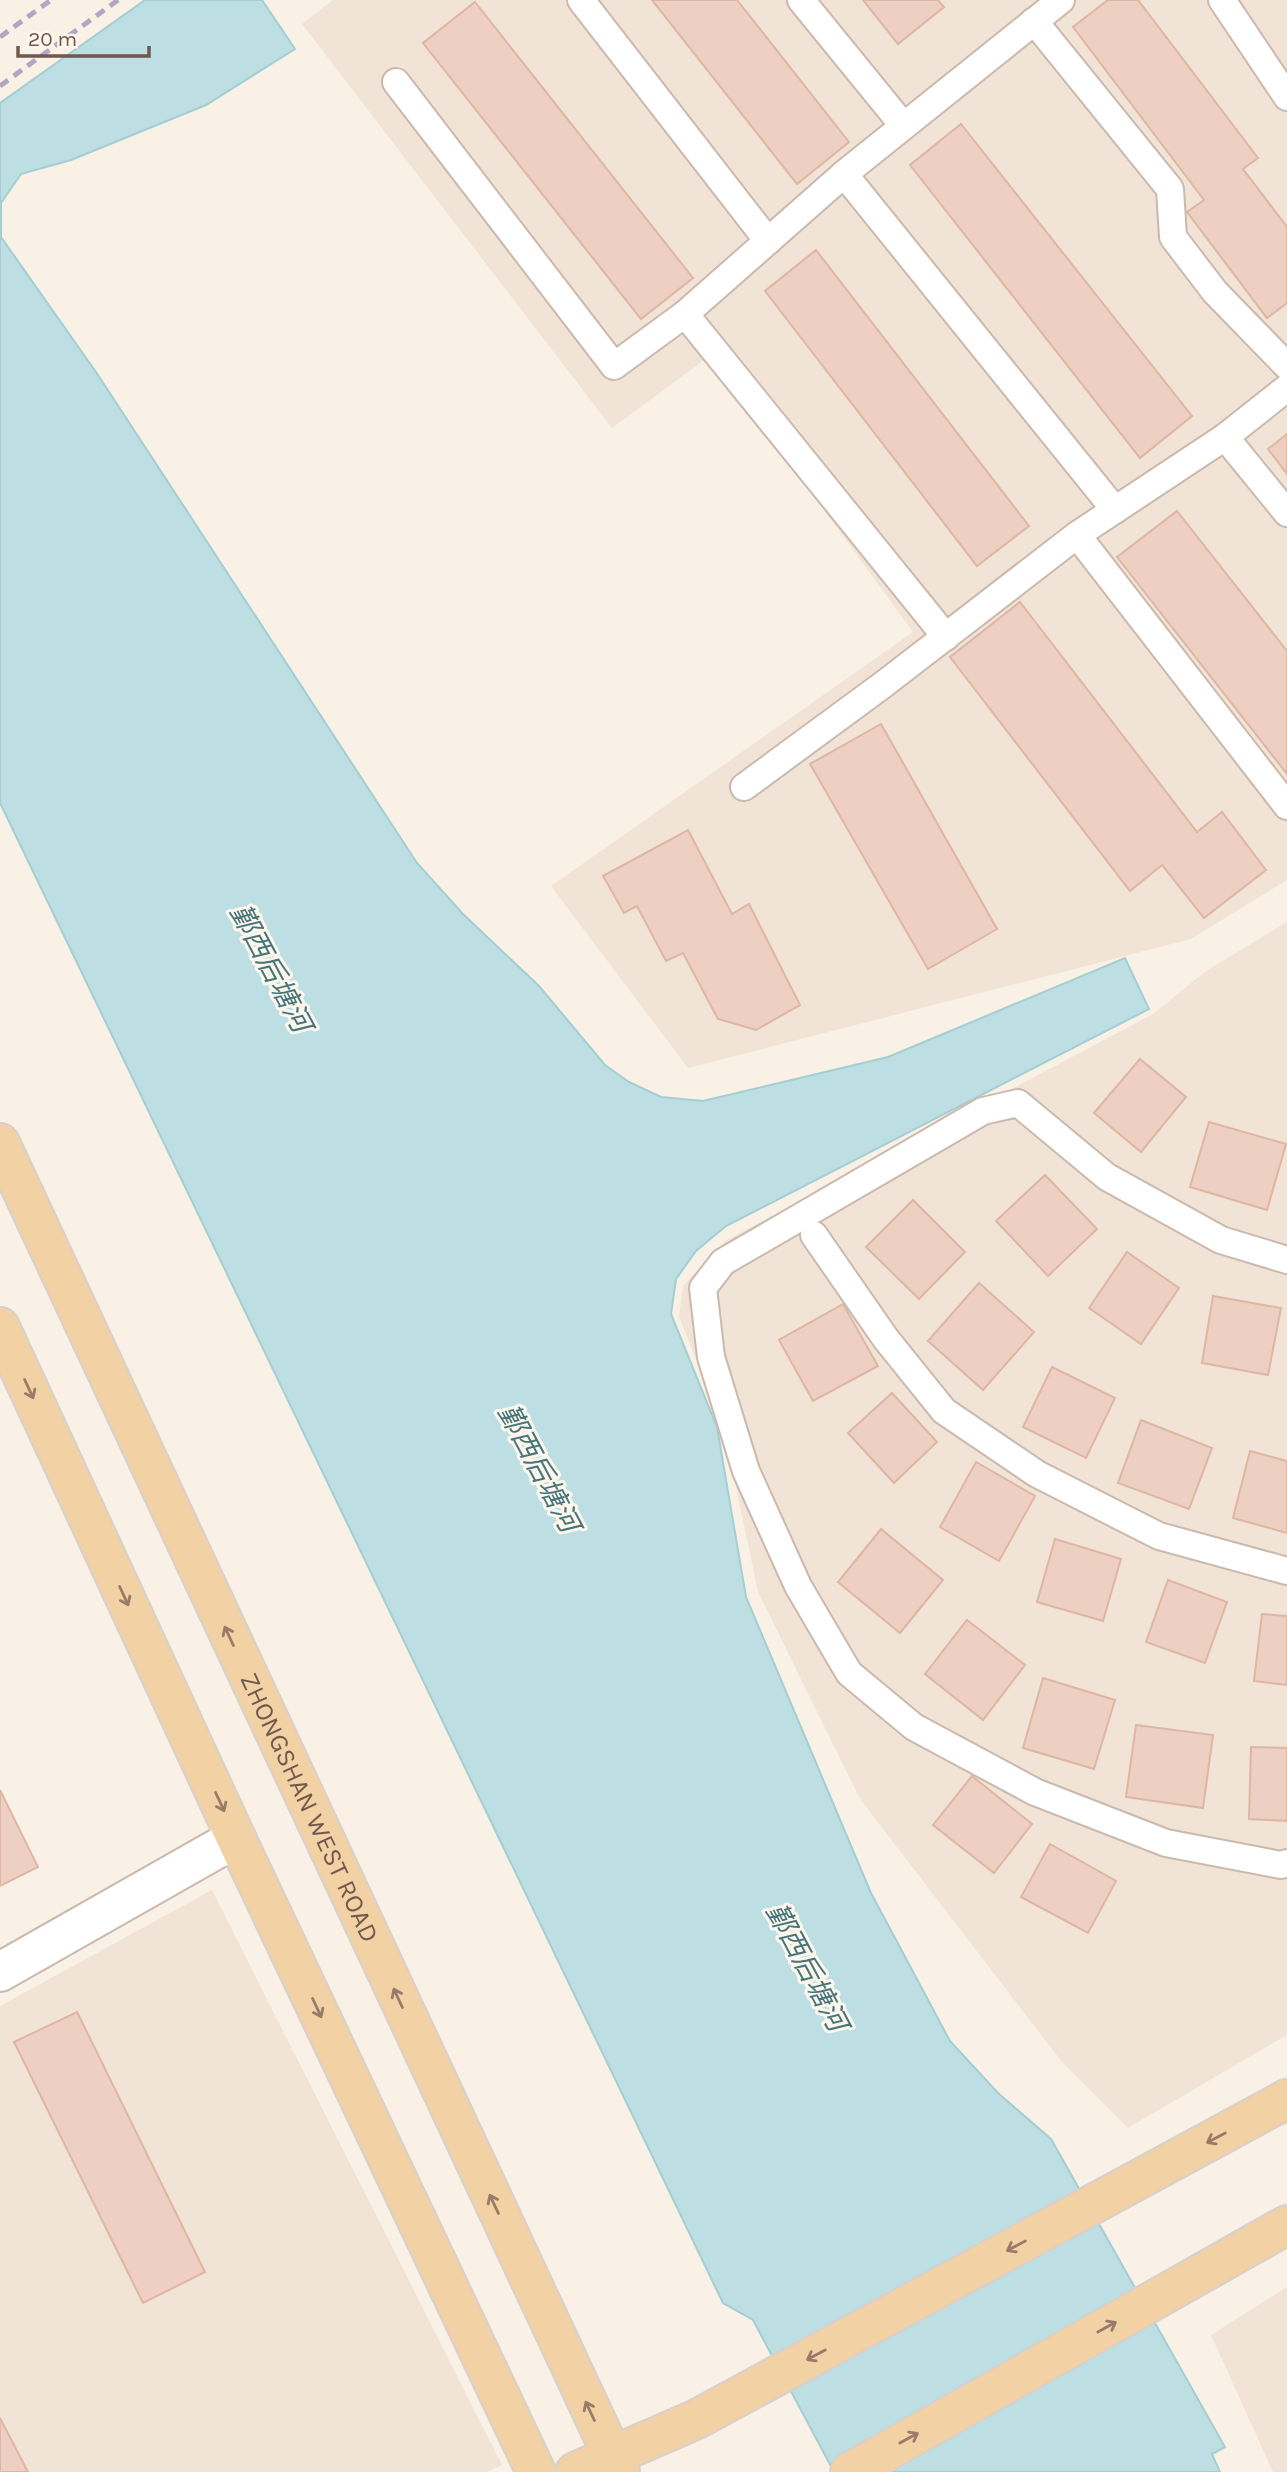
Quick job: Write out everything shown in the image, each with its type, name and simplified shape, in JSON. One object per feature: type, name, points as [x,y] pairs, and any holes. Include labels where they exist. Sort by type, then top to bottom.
[{"type":"main road","name":"ZHONGSHAN WEST ROAD","points":[[0,1143],[615,2465]]},
{"type":"main road","points":[[0,1327],[236,1838],[537,2472]]},
{"type":"main road","points":[[575,2472],[615,2465],[1281,2102]]},
{"type":"main road","points":[[850,2472],[1287,2225]]},
{"type":"street","points":[[0,1972],[236,1838]]},
{"type":"lane","points":[[581,0],[768,241]]},
{"type":"lane","points":[[801,0],[902,124]]},
{"type":"lane","points":[[396,82],[614,366],[685,314],[902,124],[1061,0]]},
{"type":"lane","points":[[1222,0],[1287,97]]},
{"type":"lane","points":[[1034,21],[1170,189],[1173,237],[1215,292],[1287,366]]},
{"type":"lane","points":[[844,174],[1115,510]]},
{"type":"lane","points":[[685,314],[946,637]]},
{"type":"lane","points":[[744,787],[946,637],[1077,535],[1226,437],[1287,388]]},
{"type":"lane","points":[[1226,437],[1287,513]]},
{"type":"lane","points":[[1077,535],[1287,806]]},
{"type":"lane","points":[[1287,1260],[1221,1240],[1107,1177],[1018,1103],[983,1111],[723,1262],[703,1288],[711,1357],[746,1471],[798,1586],[849,1673],[914,1727],[1035,1792],[1166,1843],[1281,1865],[1287,1863]]},
{"type":"lane","points":[[814,1235],[886,1339],[944,1411],[1037,1474],[1159,1536],[1287,1571]]},
{"type":"shaded area","points":[[333,0],[1287,0],[1287,880],[1191,939],[688,1068],[551,886],[913,632],[711,355],[612,428],[302,24]]},
{"type":"shaded area","points":[[1287,922],[1287,2035],[1128,2128],[1062,2062],[860,1799],[758,1592],[723,1425],[679,1317],[683,1286],[725,1241],[1153,1014],[1206,971]]},
{"type":"shaded area","points":[[212,1890],[502,2465],[487,2472],[0,2472],[0,2006]]},
{"type":"shaded area","points":[[1287,2287],[1287,2472],[1273,2472],[1211,2335]]},
{"type":"water","name":"鄞西后塘河","points":[[145,0],[262,0],[295,49],[206,105],[71,160],[21,174],[1,203],[1,237],[98,375],[417,863],[463,914],[539,986],[605,1065],[629,1082],[661,1097],[703,1101],[888,1057],[1125,958],[1149,1009],[726,1226],[696,1251],[676,1279],[671,1314],[717,1427],[746,1597],[871,1893],[950,2041],[998,2093],[1051,2139],[1225,2447],[1212,2454],[1220,2472],[834,2472],[753,2320],[723,2303],[0,803],[0,103]]},
{"type":"building","points":[[652,0],[737,0],[849,142],[797,184]]},
{"type":"building","points":[[863,0],[938,0],[944,7],[898,44]]},
{"type":"building","points":[[1108,0],[1138,0],[1258,158],[1243,169],[1287,227],[1287,303],[1267,318],[1187,212],[1204,200],[1073,27]]},
{"type":"building","points":[[475,2],[693,278],[641,319],[423,43]]},
{"type":"building","points":[[961,124],[1192,416],[1140,458],[910,165]]},
{"type":"building","points":[[816,250],[1029,526],[977,566],[765,291]]},
{"type":"building","points":[[1287,434],[1287,474],[1268,449]]},
{"type":"building","points":[[1177,511],[1287,651],[1287,774],[1117,557]]},
{"type":"building","points":[[1020,602],[1197,832],[1222,812],[1266,870],[1204,918],[1162,865],[1130,891],[950,657]]},
{"type":"building","points":[[881,724],[997,929],[928,969],[810,764]]},
{"type":"building","points":[[688,830],[732,914],[749,904],[800,1005],[756,1030],[718,1019],[683,953],[666,961],[637,906],[624,913],[603,876]]},
{"type":"building","points":[[1140,1059],[1186,1097],[1141,1152],[1094,1113]]},
{"type":"building","points":[[1209,1122],[1286,1144],[1267,1210],[1190,1187]]},
{"type":"building","points":[[1045,1175],[1097,1229],[1048,1276],[996,1221]]},
{"type":"building","points":[[913,1200],[965,1252],[919,1299],[866,1247]]},
{"type":"building","points":[[1127,1252],[1179,1288],[1141,1344],[1089,1308]]},
{"type":"building","points":[[979,1283],[1034,1332],[983,1390],[928,1341]]},
{"type":"building","points":[[1213,1296],[1281,1308],[1268,1375],[1202,1363]]},
{"type":"building","points":[[843,1304],[878,1366],[813,1401],[779,1340]]},
{"type":"building","points":[[1052,1367],[1115,1398],[1086,1458],[1023,1427]]},
{"type":"building","points":[[892,1393],[937,1442],[894,1483],[848,1433]]},
{"type":"building","points":[[1141,1420],[1212,1448],[1189,1509],[1118,1483]]},
{"type":"building","points":[[1250,1451],[1287,1461],[1287,1533],[1233,1518]]},
{"type":"building","points":[[976,1462],[1035,1496],[999,1561],[940,1527]]},
{"type":"building","points":[[881,1529],[943,1580],[900,1633],[838,1582]]},
{"type":"building","points":[[1055,1539],[1121,1559],[1103,1621],[1037,1602]]},
{"type":"building","points":[[1168,1580],[1227,1602],[1205,1663],[1146,1642]]},
{"type":"building","points":[[1262,1614],[1287,1616],[1287,1685],[1254,1681]]},
{"type":"building","points":[[967,1620],[1025,1665],[983,1720],[925,1674]]},
{"type":"building","points":[[1043,1678],[1115,1700],[1094,1769],[1023,1748]]},
{"type":"building","points":[[1136,1725],[1213,1735],[1203,1808],[1126,1797]]},
{"type":"building","points":[[1251,1747],[1287,1748],[1287,1821],[1249,1819]]},
{"type":"building","points":[[972,1776],[1032,1824],[994,1873],[933,1825]]},
{"type":"building","points":[[0,1790],[38,1867],[0,1886]]},
{"type":"building","points":[[1050,1844],[1116,1881],[1088,1933],[1021,1897]]},
{"type":"building","points":[[77,2012],[205,2272],[143,2303],[14,2042]]},
{"type":"building","points":[[0,2418],[28,2472],[0,2472]]},
{"type":"railway","points":[[0,37],[51,0]]},
{"type":"railway","points":[[0,86],[118,0]]}]
